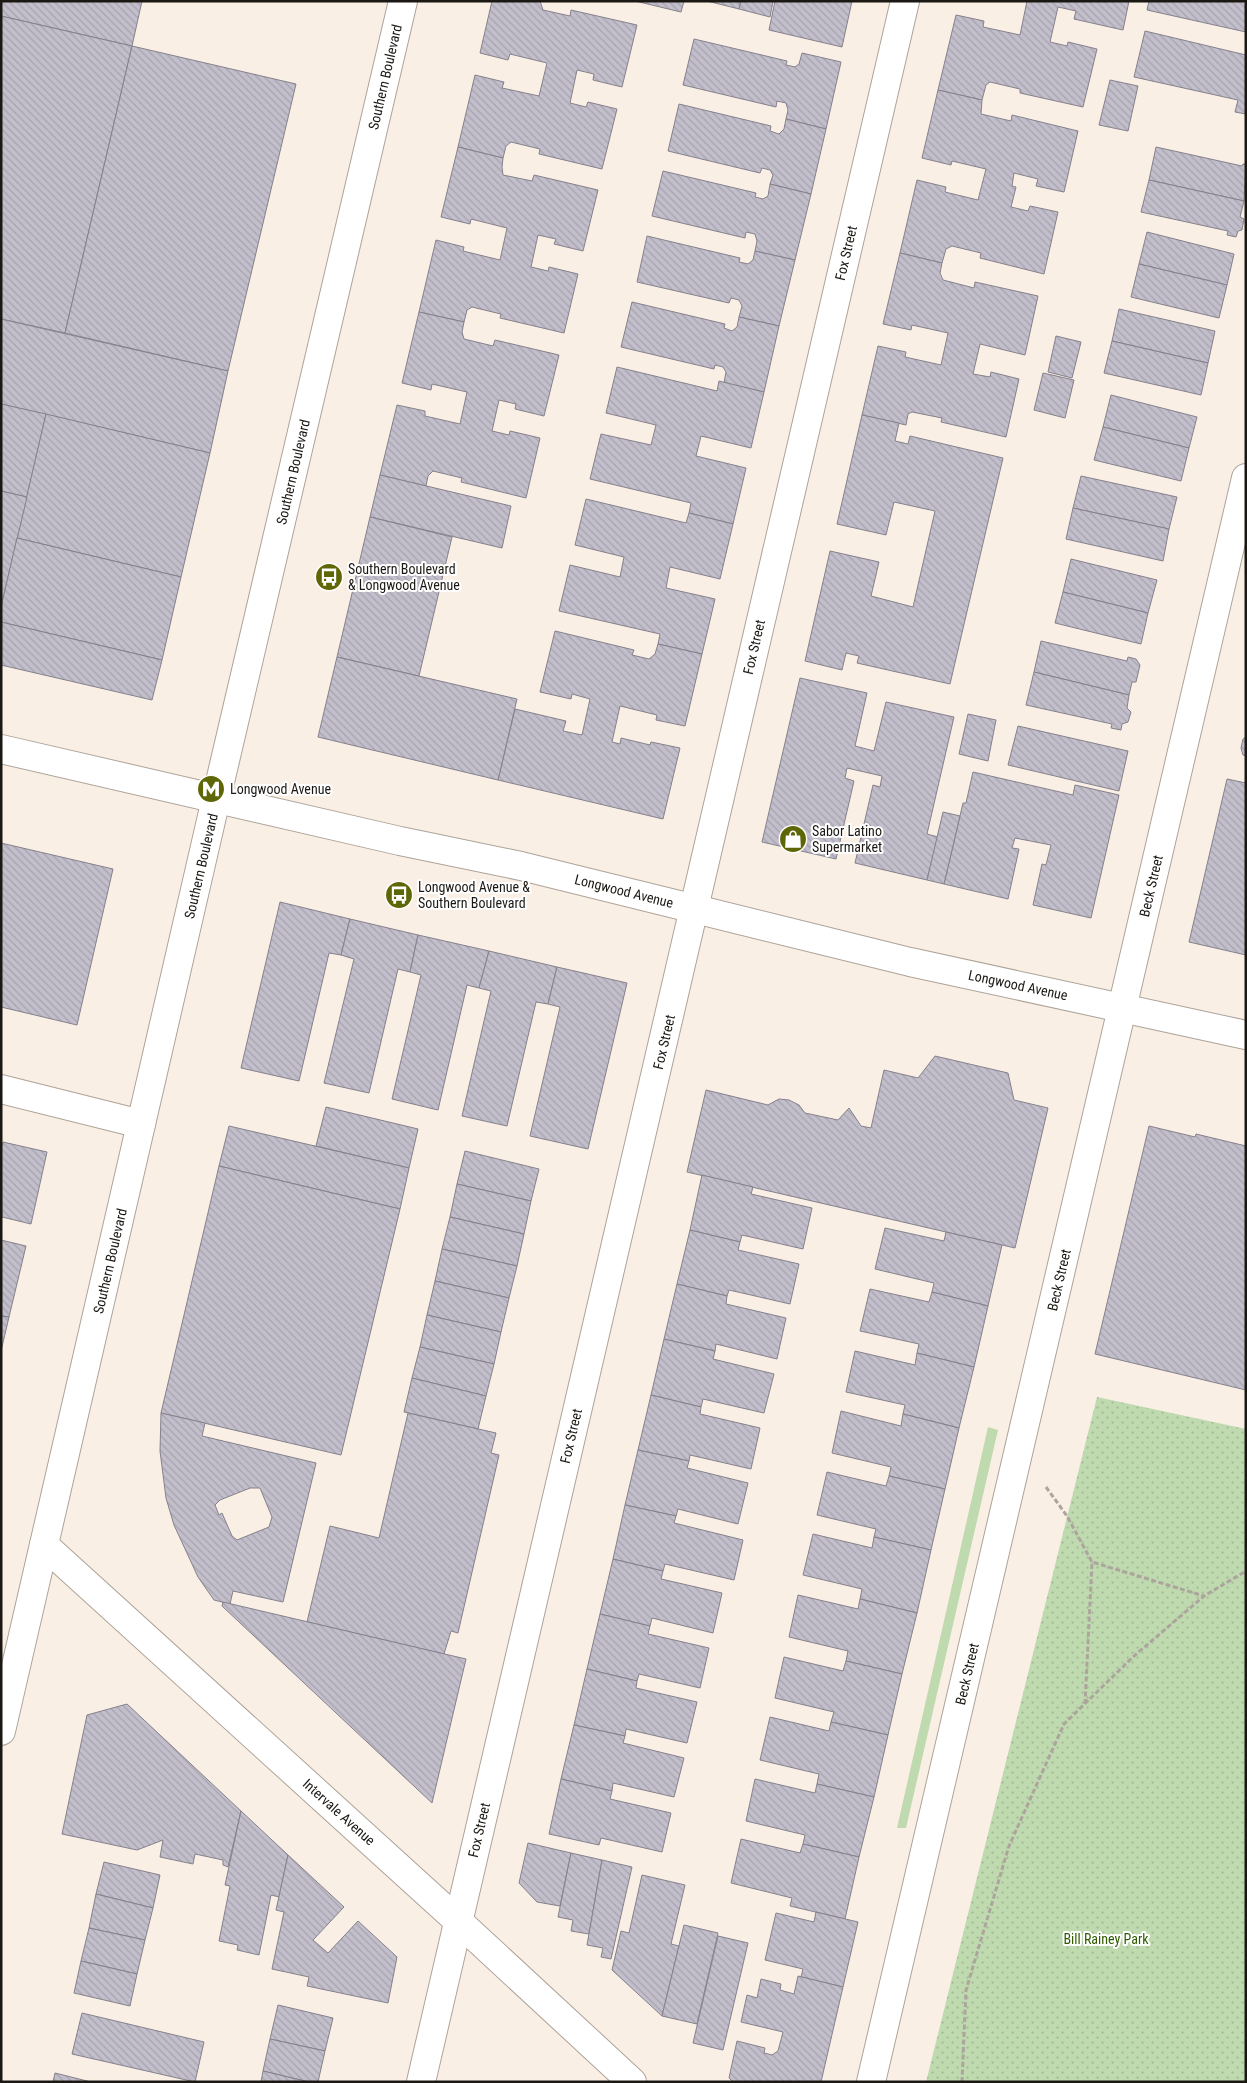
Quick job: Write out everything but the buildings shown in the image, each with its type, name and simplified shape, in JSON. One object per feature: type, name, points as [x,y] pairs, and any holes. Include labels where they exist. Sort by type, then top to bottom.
[{"type":"street","name":"Southern Boulevard","points":[[1,1731],[216,799],[403,1]]},
{"type":"street","name":"Fox Street","points":[[421,2082],[905,1]]},
{"type":"street","name":"Beck Street","points":[[871,2082],[1246,478]]},
{"type":"street","name":"Longwood Avenue","points":[[1,749],[400,841],[521,866],[910,962],[1246,1035]]},
{"type":"street","points":[[1,1088],[141,1124]]},
{"type":"street","name":"Intervale Avenue","points":[[44,1545],[458,1920],[632,2082]]},
{"type":"path","points":[[1046,1487],[1067,1516],[1092,1562],[1085,1704]]},
{"type":"path","points":[[1092,1562],[1204,1596]]},
{"type":"path","points":[[962,2082],[966,1990],[1010,1846],[1064,1724],[1134,1656],[1204,1596],[1246,1571]]},
{"type":"green space","name":"Bill Rainey Park","points":[[1097,1397],[1246,1429],[1246,2082],[926,2082]]},
{"type":"green space","points":[[988,1427],[998,1430],[906,1828],[897,1828]]},
{"type":"place","name":"Southern Boulevard & Longwood Avenue","points":[[329,577]]},
{"type":"place","name":"Longwood Avenue","points":[[211,789]]},
{"type":"place","name":"Sabor Latino Supermarket","points":[[793,839]]},
{"type":"place","name":"Longwood Avenue & Southern Boulevard","points":[[399,895]]}]
